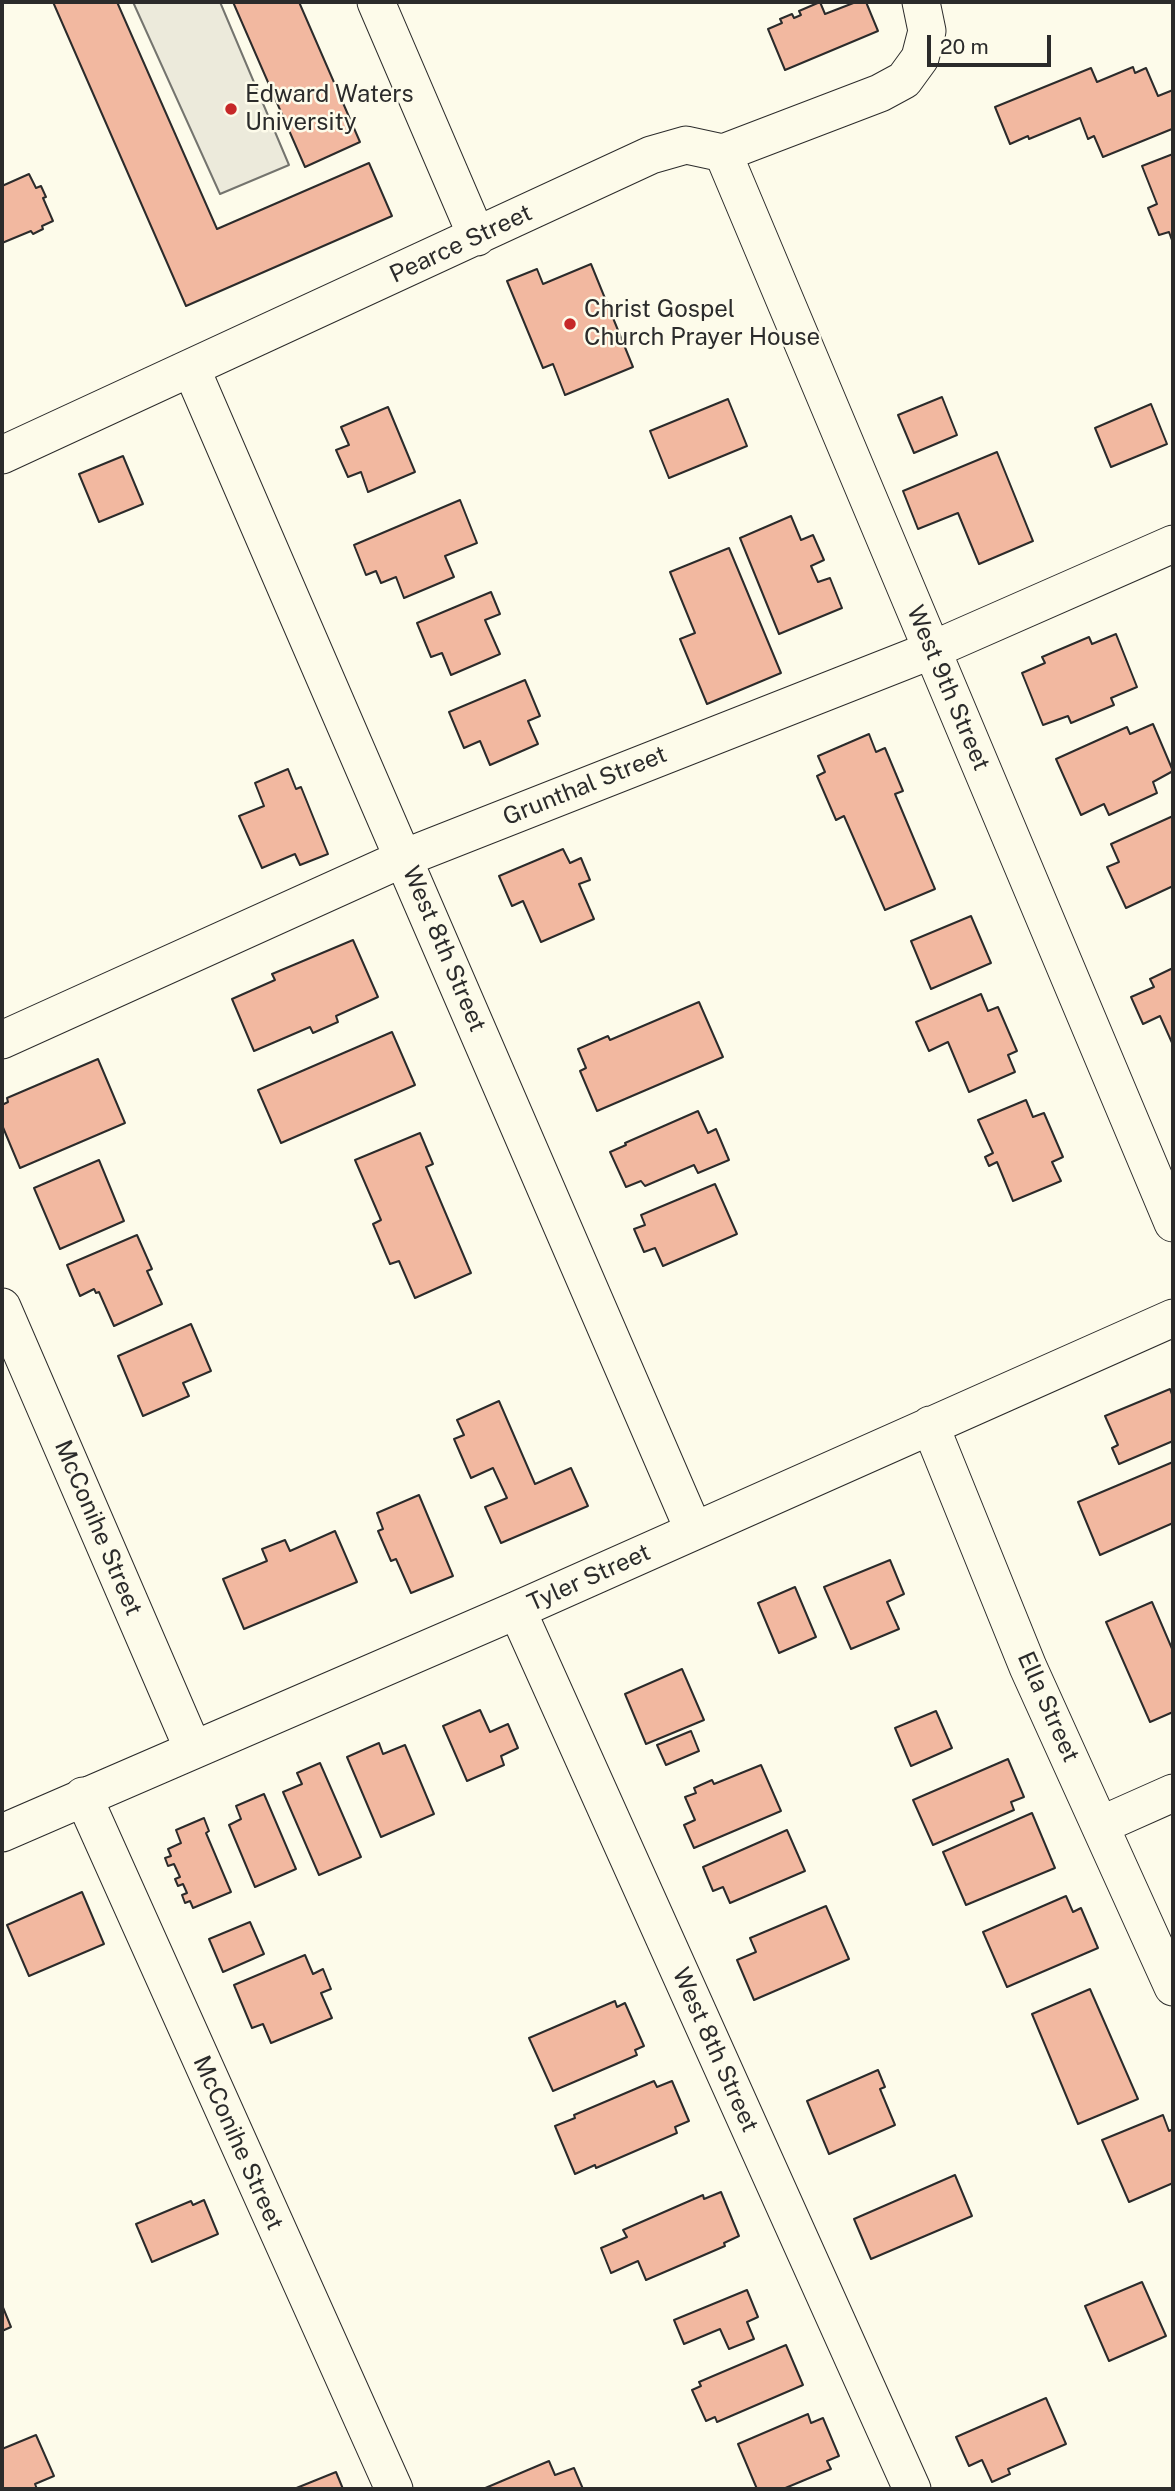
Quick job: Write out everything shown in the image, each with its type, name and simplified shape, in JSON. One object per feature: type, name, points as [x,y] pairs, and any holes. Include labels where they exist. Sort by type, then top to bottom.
[{"type":"street","points":[[376,2],[477,237]]},
{"type":"street","points":[[723,153],[880,93],[904,80],[920,58],[927,31],[920,2]]},
{"type":"street","name":"Pearce Street","points":[[2,455],[651,155],[686,145],[723,153]]},
{"type":"street","name":"West 9th Street","points":[[723,153],[932,650],[1163,1168],[1173,1223]]},
{"type":"street","name":"West 8th Street","points":[[191,368],[694,1531]]},
{"type":"street","name":"Grunthal Street","points":[[2,1040],[404,858],[932,650],[1173,544]]},
{"type":"street","name":"McConihe Street","points":[[2,1307],[193,1749]]},
{"type":"street","name":"Tyler Street","points":[[2,1833],[517,1611],[1173,1318]]},
{"type":"street","name":"Ella Street","points":[[930,1425],[1028,1667],[1173,1987]]},
{"type":"street","name":"West 8th Street","points":[[517,1611],[912,2489]]},
{"type":"street","points":[[1101,1825],[1173,1793]]},
{"type":"street","name":"McConihe Street","points":[[83,1796],[394,2489]]},
{"type":"shaded area","points":[[133,2],[220,2],[289,165],[220,194]]},
{"type":"building","points":[[53,2],[117,2],[217,229],[369,163],[392,216],[186,306]]},
{"type":"building","points":[[233,2],[299,2],[360,142],[305,167]]},
{"type":"building","points":[[820,2],[825,14],[856,2],[866,2],[878,31],[785,70],[768,29],[782,23],[780,19],[792,14],[794,18],[801,15],[799,11]]},
{"type":"building","points":[[1133,67],[1135,73],[1146,68],[1158,96],[1173,90],[1173,133],[1172,129],[1103,157],[1094,136],[1088,139],[1080,118],[1010,144],[995,107],[1091,68],[1097,82]]},
{"type":"building","points":[[1173,154],[1173,243],[1169,232],[1159,235],[1148,208],[1157,204],[1142,166]]},
{"type":"building","points":[[29,174],[36,188],[41,186],[53,221],[33,234],[31,231],[2,243],[2,186]]},
{"type":"building","name":"Christ Gospel Church Prayer House","points":[[591,264],[633,367],[565,395],[553,364],[543,368],[507,281],[537,269],[543,284]]},
{"type":"building","points":[[942,397],[957,435],[914,453],[898,415]]},
{"type":"building","points":[[728,399],[747,446],[669,478],[650,431]]},
{"type":"building","points":[[1151,404],[1167,444],[1111,467],[1095,428]]},
{"type":"building","points":[[388,407],[415,472],[368,492],[361,472],[348,477],[336,450],[349,445],[341,427]]},
{"type":"building","points":[[997,452],[1033,541],[979,564],[958,513],[918,529],[903,491]]},
{"type":"building","points":[[123,456],[143,504],[99,522],[79,474]]},
{"type":"building","points":[[460,500],[477,543],[445,556],[454,577],[404,598],[396,577],[381,583],[376,571],[366,575],[354,545]]},
{"type":"building","points":[[791,516],[801,540],[813,535],[824,560],[811,566],[818,582],[830,578],[842,608],[779,634],[740,538]]},
{"type":"building","points":[[729,548],[781,673],[707,704],[680,639],[695,633],[670,572]]},
{"type":"building","points":[[491,592],[500,614],[485,620],[500,654],[451,675],[442,653],[431,657],[417,623]]},
{"type":"building","points":[[1116,634],[1137,687],[1111,698],[1114,705],[1071,723],[1068,716],[1043,725],[1022,673],[1045,663],[1042,657],[1089,637],[1092,644]]},
{"type":"building","points":[[525,680],[540,716],[528,721],[538,744],[490,765],[480,741],[464,748],[449,712]]},
{"type":"building","points":[[1153,724],[1173,771],[1153,782],[1157,793],[1109,815],[1104,804],[1081,815],[1056,759],[1127,727],[1130,734]]},
{"type":"building","points":[[869,734],[876,752],[885,748],[903,791],[895,794],[935,889],[885,910],[844,816],[836,820],[817,776],[825,772],[818,756]]},
{"type":"building","points":[[288,769],[296,789],[301,787],[328,854],[300,865],[295,854],[262,868],[239,816],[264,806],[255,783]]},
{"type":"building","points":[[1173,816],[1173,886],[1126,908],[1107,867],[1119,862],[1111,844]]},
{"type":"building","points":[[563,849],[570,863],[581,858],[590,880],[579,884],[594,919],[541,942],[523,901],[512,906],[499,876]]},
{"type":"building","points":[[971,916],[991,963],[931,989],[911,941]]},
{"type":"building","points":[[353,940],[378,997],[336,1016],[338,1022],[313,1033],[310,1027],[254,1051],[232,999],[275,980],[272,974]]},
{"type":"building","points":[[1173,968],[1173,1045],[1160,1016],[1143,1024],[1131,997],[1154,987],[1150,979]]},
{"type":"building","points":[[981,994],[988,1011],[998,1007],[1017,1051],[1008,1055],[1015,1072],[969,1092],[948,1042],[929,1051],[916,1022]]},
{"type":"building","points":[[699,1002],[723,1057],[597,1111],[580,1071],[586,1068],[578,1049],[608,1036],[610,1040]]},
{"type":"building","points":[[392,1032],[415,1085],[281,1143],[258,1090]]},
{"type":"building","points":[[98,1059],[125,1123],[20,1168],[2,1125],[2,1105],[8,1102],[7,1098]]},
{"type":"building","points":[[1026,1100],[1033,1117],[1044,1113],[1063,1157],[1052,1162],[1061,1181],[1013,1201],[997,1162],[989,1166],[985,1157],[993,1153],[978,1120]]},
{"type":"building","points":[[698,1111],[708,1133],[716,1129],[729,1160],[698,1173],[694,1165],[645,1186],[641,1181],[626,1187],[610,1152]]},
{"type":"building","points":[[420,1133],[433,1164],[426,1167],[471,1273],[415,1298],[399,1261],[390,1264],[373,1224],[381,1220],[355,1160]]},
{"type":"building","points":[[99,1160],[124,1221],[60,1249],[34,1188]]},
{"type":"building","points":[[715,1184],[737,1234],[663,1266],[655,1248],[644,1252],[634,1229],[645,1225],[641,1215]]},
{"type":"building","points":[[137,1235],[152,1269],[147,1271],[162,1304],[114,1326],[99,1292],[96,1293],[94,1289],[80,1296],[67,1265]]},
{"type":"building","points":[[191,1324],[211,1371],[183,1383],[189,1396],[143,1416],[118,1356]]},
{"type":"building","points":[[1170,1389],[1173,1397],[1173,1441],[1119,1464],[1112,1448],[1118,1445],[1105,1416]]},
{"type":"building","points":[[499,1401],[535,1484],[571,1468],[588,1506],[501,1543],[485,1507],[507,1498],[493,1468],[471,1478],[454,1439],[464,1435],[457,1420]]},
{"type":"building","points":[[1173,1462],[1173,1523],[1100,1555],[1078,1502]]},
{"type":"building","points":[[419,1495],[453,1576],[411,1593],[396,1559],[391,1561],[378,1531],[383,1529],[377,1513]]},
{"type":"building","points":[[335,1531],[357,1582],[244,1629],[223,1579],[267,1561],[262,1549],[285,1540],[290,1551]]},
{"type":"building","points":[[890,1560],[904,1594],[887,1602],[899,1629],[851,1649],[824,1587]]},
{"type":"building","points":[[795,1587],[816,1637],[779,1653],[758,1603]]},
{"type":"building","points":[[1152,1602],[1173,1651],[1173,1712],[1150,1722],[1106,1622]]},
{"type":"building","points":[[682,1669],[704,1720],[646,1744],[625,1694]]},
{"type":"building","points":[[480,1710],[490,1732],[508,1724],[518,1748],[501,1756],[504,1765],[467,1781],[443,1726]]},
{"type":"building","points":[[936,1711],[952,1748],[911,1766],[895,1728]]},
{"type":"building","points":[[691,1731],[699,1751],[666,1765],[657,1745]]},
{"type":"building","points":[[379,1743],[383,1754],[405,1745],[434,1814],[381,1837],[347,1757]]},
{"type":"building","points":[[1008,1759],[1024,1797],[1011,1802],[1014,1810],[933,1845],[913,1800]]},
{"type":"building","points":[[320,1763],[361,1857],[319,1875],[283,1792],[302,1784],[297,1773]]},
{"type":"building","points":[[761,1765],[781,1811],[694,1848],[684,1825],[695,1820],[685,1797],[696,1793],[694,1788],[712,1780],[714,1784]]},
{"type":"building","points":[[264,1794],[296,1869],[255,1887],[229,1825],[241,1819],[236,1806]]},
{"type":"building","points":[[1032,1813],[1055,1868],[966,1905],[943,1852]]},
{"type":"building","points":[[204,1818],[209,1831],[206,1833],[231,1892],[193,1908],[190,1901],[185,1903],[182,1895],[187,1893],[183,1884],[178,1886],[175,1879],[180,1877],[174,1864],[168,1866],[165,1858],[171,1856],[168,1849],[181,1843],[176,1830]]},
{"type":"building","points":[[787,1830],[805,1871],[730,1903],[723,1887],[713,1891],[703,1867]]},
{"type":"building","points":[[82,1892],[104,1944],[29,1976],[7,1925]]},
{"type":"building","points":[[1066,1896],[1073,1912],[1081,1908],[1098,1948],[1007,1987],[983,1932]]},
{"type":"building","points":[[826,1906],[849,1959],[754,2000],[737,1960],[756,1952],[750,1938]]},
{"type":"building","points":[[250,1922],[264,1954],[223,1972],[209,1939]]},
{"type":"building","points":[[305,1955],[313,1974],[323,1969],[331,1989],[321,1993],[332,2018],[271,2043],[263,2024],[252,2028],[234,1985]]},
{"type":"building","points":[[1090,1989],[1138,2099],[1078,2124],[1032,2014]]},
{"type":"building","points":[[615,2001],[617,2007],[625,2003],[644,2046],[635,2050],[637,2055],[553,2091],[529,2038]]},
{"type":"building","points":[[878,2070],[885,2087],[880,2089],[895,2125],[829,2154],[807,2101]]},
{"type":"building","points":[[654,2081],[657,2087],[672,2081],[689,2121],[675,2127],[677,2133],[596,2168],[595,2165],[575,2174],[555,2126],[575,2118],[574,2115]]},
{"type":"building","points":[[1163,2115],[1169,2131],[1173,2129],[1173,2183],[1129,2202],[1102,2140]]},
{"type":"building","points":[[955,2175],[972,2216],[871,2259],[854,2219]]},
{"type":"building","points":[[721,2192],[739,2236],[724,2243],[725,2246],[646,2280],[638,2261],[611,2273],[601,2248],[627,2237],[623,2230],[703,2195],[704,2199]]},
{"type":"building","points":[[204,2200],[218,2234],[152,2262],[136,2224],[191,2201],[193,2205]]},
{"type":"building","points":[[1142,2282],[1166,2336],[1109,2361],[1085,2306]]},
{"type":"building","points":[[747,2290],[758,2317],[747,2322],[754,2339],[729,2349],[720,2329],[684,2344],[674,2320]]},
{"type":"building","points":[[2,2305],[11,2327],[2,2331]]},
{"type":"building","points":[[786,2345],[803,2385],[717,2422],[715,2417],[706,2421],[692,2390],[701,2386],[699,2382]]},
{"type":"building","points":[[1046,2398],[1066,2444],[1008,2469],[1010,2474],[992,2482],[982,2460],[969,2466],[956,2437]]},
{"type":"building","points":[[808,2414],[811,2423],[823,2418],[839,2456],[827,2461],[831,2469],[783,2489],[757,2489],[738,2444]]},
{"type":"building","points":[[36,2435],[54,2476],[35,2484],[37,2489],[2,2489],[2,2449]]},
{"type":"building","points":[[549,2461],[555,2475],[574,2468],[583,2489],[483,2489]]},
{"type":"building","points":[[336,2472],[343,2489],[294,2489]]},
{"type":"place","name":"Edward Waters University","points":[[231,109]]},
{"type":"place","name":"Christ Gospel Church Prayer House","points":[[570,324]]}]
